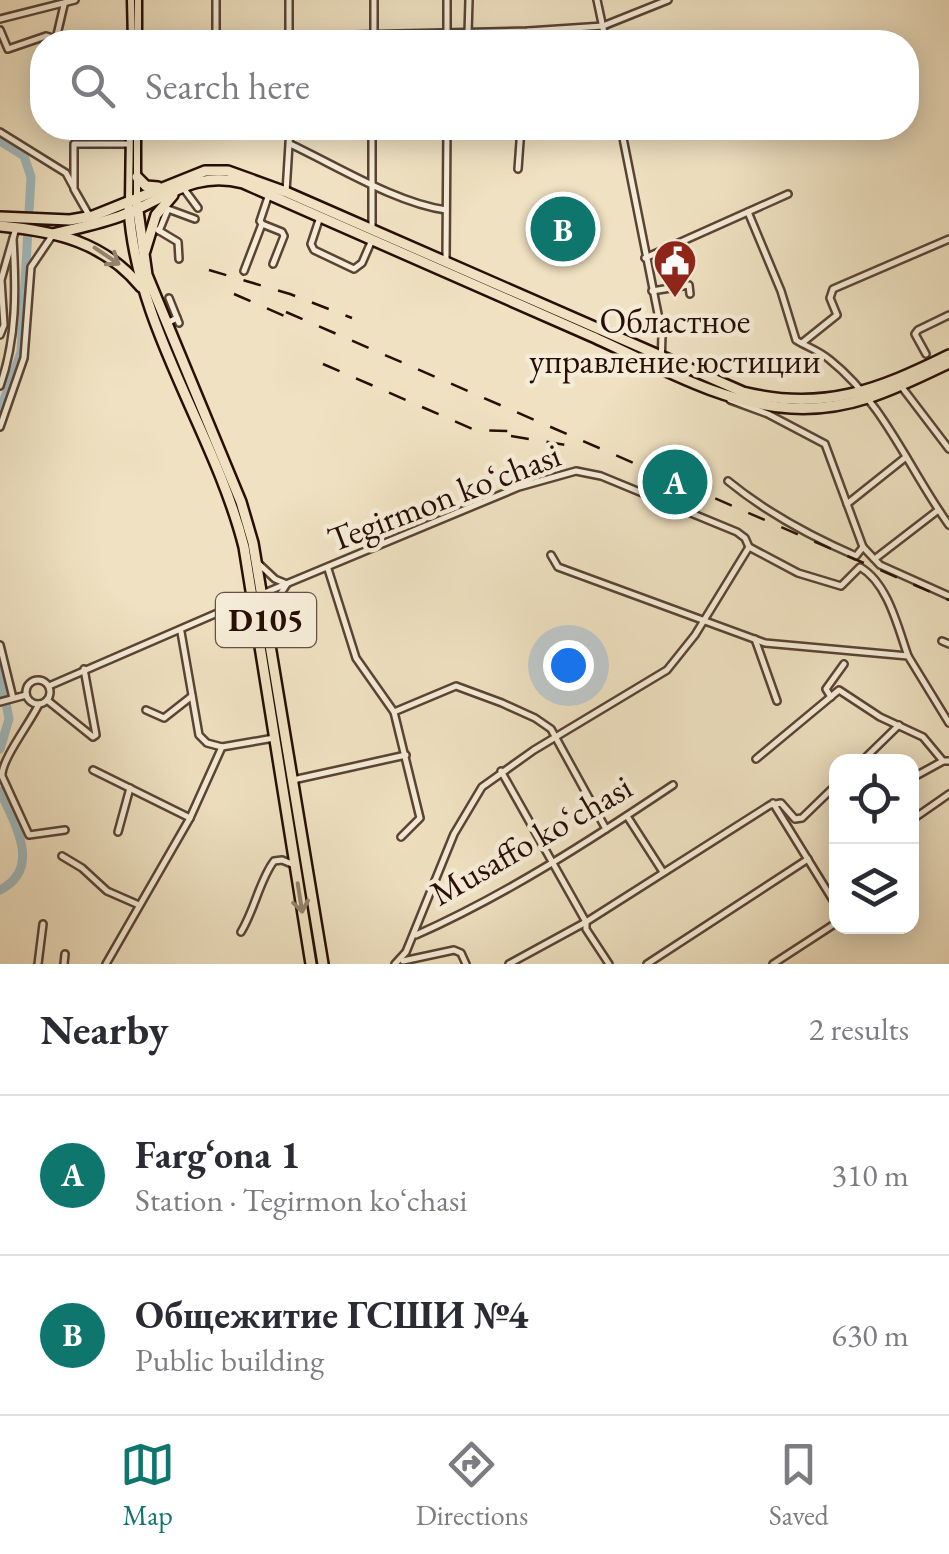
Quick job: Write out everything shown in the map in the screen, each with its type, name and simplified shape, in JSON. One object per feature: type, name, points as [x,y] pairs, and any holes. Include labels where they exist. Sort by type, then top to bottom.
[{"type":"highway","points":[[0,226],[90,217],[133,206],[161,187],[194,174],[228,171],[662,363],[733,389],[774,399],[864,396],[901,386],[949,363]]},
{"type":"highway","points":[[136,177],[146,186],[161,187]]},
{"type":"highway","points":[[54,234],[203,180],[225,178],[285,197],[320,217],[446,265],[662,363]]},
{"type":"highway","points":[[144,263],[161,207],[182,187]]},
{"type":"highway","name":"D105","points":[[133,206],[144,263],[174,322],[241,502],[266,616],[323,964]]},
{"type":"highway","name":"D105","points":[[133,206],[146,299],[232,506],[244,547],[311,964]]},
{"type":"highway","points":[[0,217],[18,223]]},
{"type":"highway","points":[[37,224],[106,254],[133,278],[146,299]]},
{"type":"highway","points":[[864,396],[949,355]]},
{"type":"main road","points":[[134,0],[135,30]]},
{"type":"main road","points":[[131,140],[133,206]]},
{"type":"main road","points":[[133,206],[134,140]]},
{"type":"street","points":[[0,19],[75,0]]},
{"type":"street","points":[[216,0],[216,30]]},
{"type":"street","points":[[289,0],[289,30]]},
{"type":"street","points":[[374,0],[374,30]]},
{"type":"street","points":[[447,0],[447,30]]},
{"type":"street","points":[[468,30],[469,0]]},
{"type":"street","points":[[597,0],[603,30]]},
{"type":"street","points":[[553,30],[602,26],[668,0]]},
{"type":"street","points":[[58,30],[64,5]]},
{"type":"street","points":[[0,30],[8,49],[30,41]]},
{"type":"street","points":[[0,132],[66,174],[90,217]]},
{"type":"street","points":[[285,197],[290,140]]},
{"type":"street","points":[[320,217],[310,244],[314,250],[354,268],[362,263],[372,236],[372,140]]},
{"type":"street","points":[[446,265],[447,140]]},
{"type":"street","points":[[518,169],[520,140]]},
{"type":"street","points":[[623,140],[662,363]]},
{"type":"street","points":[[74,188],[74,144],[130,144]]},
{"type":"street","points":[[290,144],[374,184],[431,208],[446,210]]},
{"type":"street","points":[[182,187],[198,208]]},
{"type":"street","points":[[244,271],[269,194]]},
{"type":"street","points":[[645,258],[788,194]]},
{"type":"street","points":[[179,259],[178,242],[155,229],[168,209],[195,219]]},
{"type":"street","points":[[748,212],[781,291],[796,340],[832,361],[864,396],[898,439],[949,525]]},
{"type":"street","points":[[0,334],[4,325],[2,280],[18,223]]},
{"type":"street","points":[[262,224],[284,236],[273,264]]},
{"type":"street","points":[[0,427],[24,358],[31,266],[54,234]]},
{"type":"street","points":[[0,386],[12,348],[16,282],[13,239]]},
{"type":"street","points":[[802,343],[837,315],[830,298],[834,289],[949,239]]},
{"type":"street","points":[[652,291],[690,286],[690,294]]},
{"type":"street","points":[[168,298],[174,322]]},
{"type":"street","points":[[926,354],[916,334],[918,330],[949,316]]},
{"type":"street","points":[[682,383],[768,414],[820,439],[863,546],[880,565],[949,596]]},
{"type":"street","points":[[901,386],[949,449]]},
{"type":"street","points":[[846,504],[906,456]]},
{"type":"street","name":"Tegirmon koʻchasi","points":[[49,686],[519,487],[586,470],[737,532],[750,547],[798,573],[833,586],[846,583],[860,567],[869,572],[896,616],[908,656]]},
{"type":"street","points":[[728,481],[754,502],[823,542],[856,556],[863,546]]},
{"type":"street","points":[[876,558],[938,510]]},
{"type":"street","points":[[400,963],[466,812],[482,787],[501,771],[668,670],[703,623],[750,547]]},
{"type":"street","points":[[552,555],[558,567],[755,639],[777,645],[908,656],[949,723]]},
{"type":"street","points":[[256,562],[274,579],[287,584],[266,616]]},
{"type":"street","points":[[328,569],[356,658],[394,712],[406,755],[420,818],[400,837]]},
{"type":"street","points":[[180,631],[201,739],[222,747],[274,738]]},
{"type":"street","points":[[755,639],[777,701]]},
{"type":"street","points":[[0,645],[13,698]]},
{"type":"street","points":[[831,696],[826,690],[844,664]]},
{"type":"street","points":[[47,700],[93,737],[96,735],[84,669]]},
{"type":"street","points":[[39,704],[26,695],[26,687],[35,680],[43,680],[49,686],[47,700]]},
{"type":"street","points":[[394,712],[462,686],[535,718],[557,737],[606,829]]},
{"type":"street","points":[[756,759],[842,690],[864,707],[923,737],[946,761],[919,774]]},
{"type":"street","points":[[0,702],[26,695]]},
{"type":"street","points":[[146,710],[164,718],[192,696]]},
{"type":"street","points":[[47,700],[39,704],[26,731],[1,766],[2,776],[29,835],[64,830]]},
{"type":"street","points":[[869,754],[898,725]]},
{"type":"street","points":[[106,964],[190,818],[222,747]]},
{"type":"street","points":[[293,780],[406,755]]},
{"type":"street","points":[[93,770],[190,818]]},
{"type":"street","points":[[501,771],[609,964]]},
{"type":"street","name":"Musaffo koʻchasi","points":[[414,936],[550,862],[672,785]]},
{"type":"street","points":[[118,832],[130,788]]},
{"type":"street","points":[[509,964],[586,922],[773,804],[782,803],[798,820],[829,791]]},
{"type":"street","points":[[919,816],[949,794]]},
{"type":"street","points":[[773,804],[829,894]]},
{"type":"street","points":[[627,816],[663,872]]},
{"type":"street","points":[[62,856],[82,868],[95,883],[139,906]]},
{"type":"street","points":[[647,964],[808,860]]},
{"type":"street","points":[[241,932],[274,861],[295,866]]},
{"type":"street","points":[[38,964],[43,924]]},
{"type":"street","points":[[773,964],[829,928]]},
{"type":"street","points":[[400,963],[454,950],[461,953],[466,964]]},
{"type":"street","points":[[64,964],[66,954]]},
{"type":"waterway","points":[[0,141],[24,156],[31,177],[21,352],[0,411]]},
{"type":"waterway","points":[[0,672],[9,719],[0,749]]},
{"type":"waterway","points":[[0,791],[23,857],[13,881],[0,890]]},
{"type":"railway","points":[[209,270],[290,294],[352,318]]},
{"type":"railway","points":[[234,294],[298,322]]},
{"type":"railway","points":[[286,312],[949,600]]},
{"type":"railway","points":[[323,364],[475,430],[509,431]]},
{"type":"railway","points":[[511,436],[566,445]]},
{"type":"place","name":"Общежитие ГСШИ №4","points":[[563,229]]},
{"type":"place","name":"Областное управление юстиции","points":[[675,299]]},
{"type":"place","name":"Farg‘ona 1","points":[[675,482]]}]
